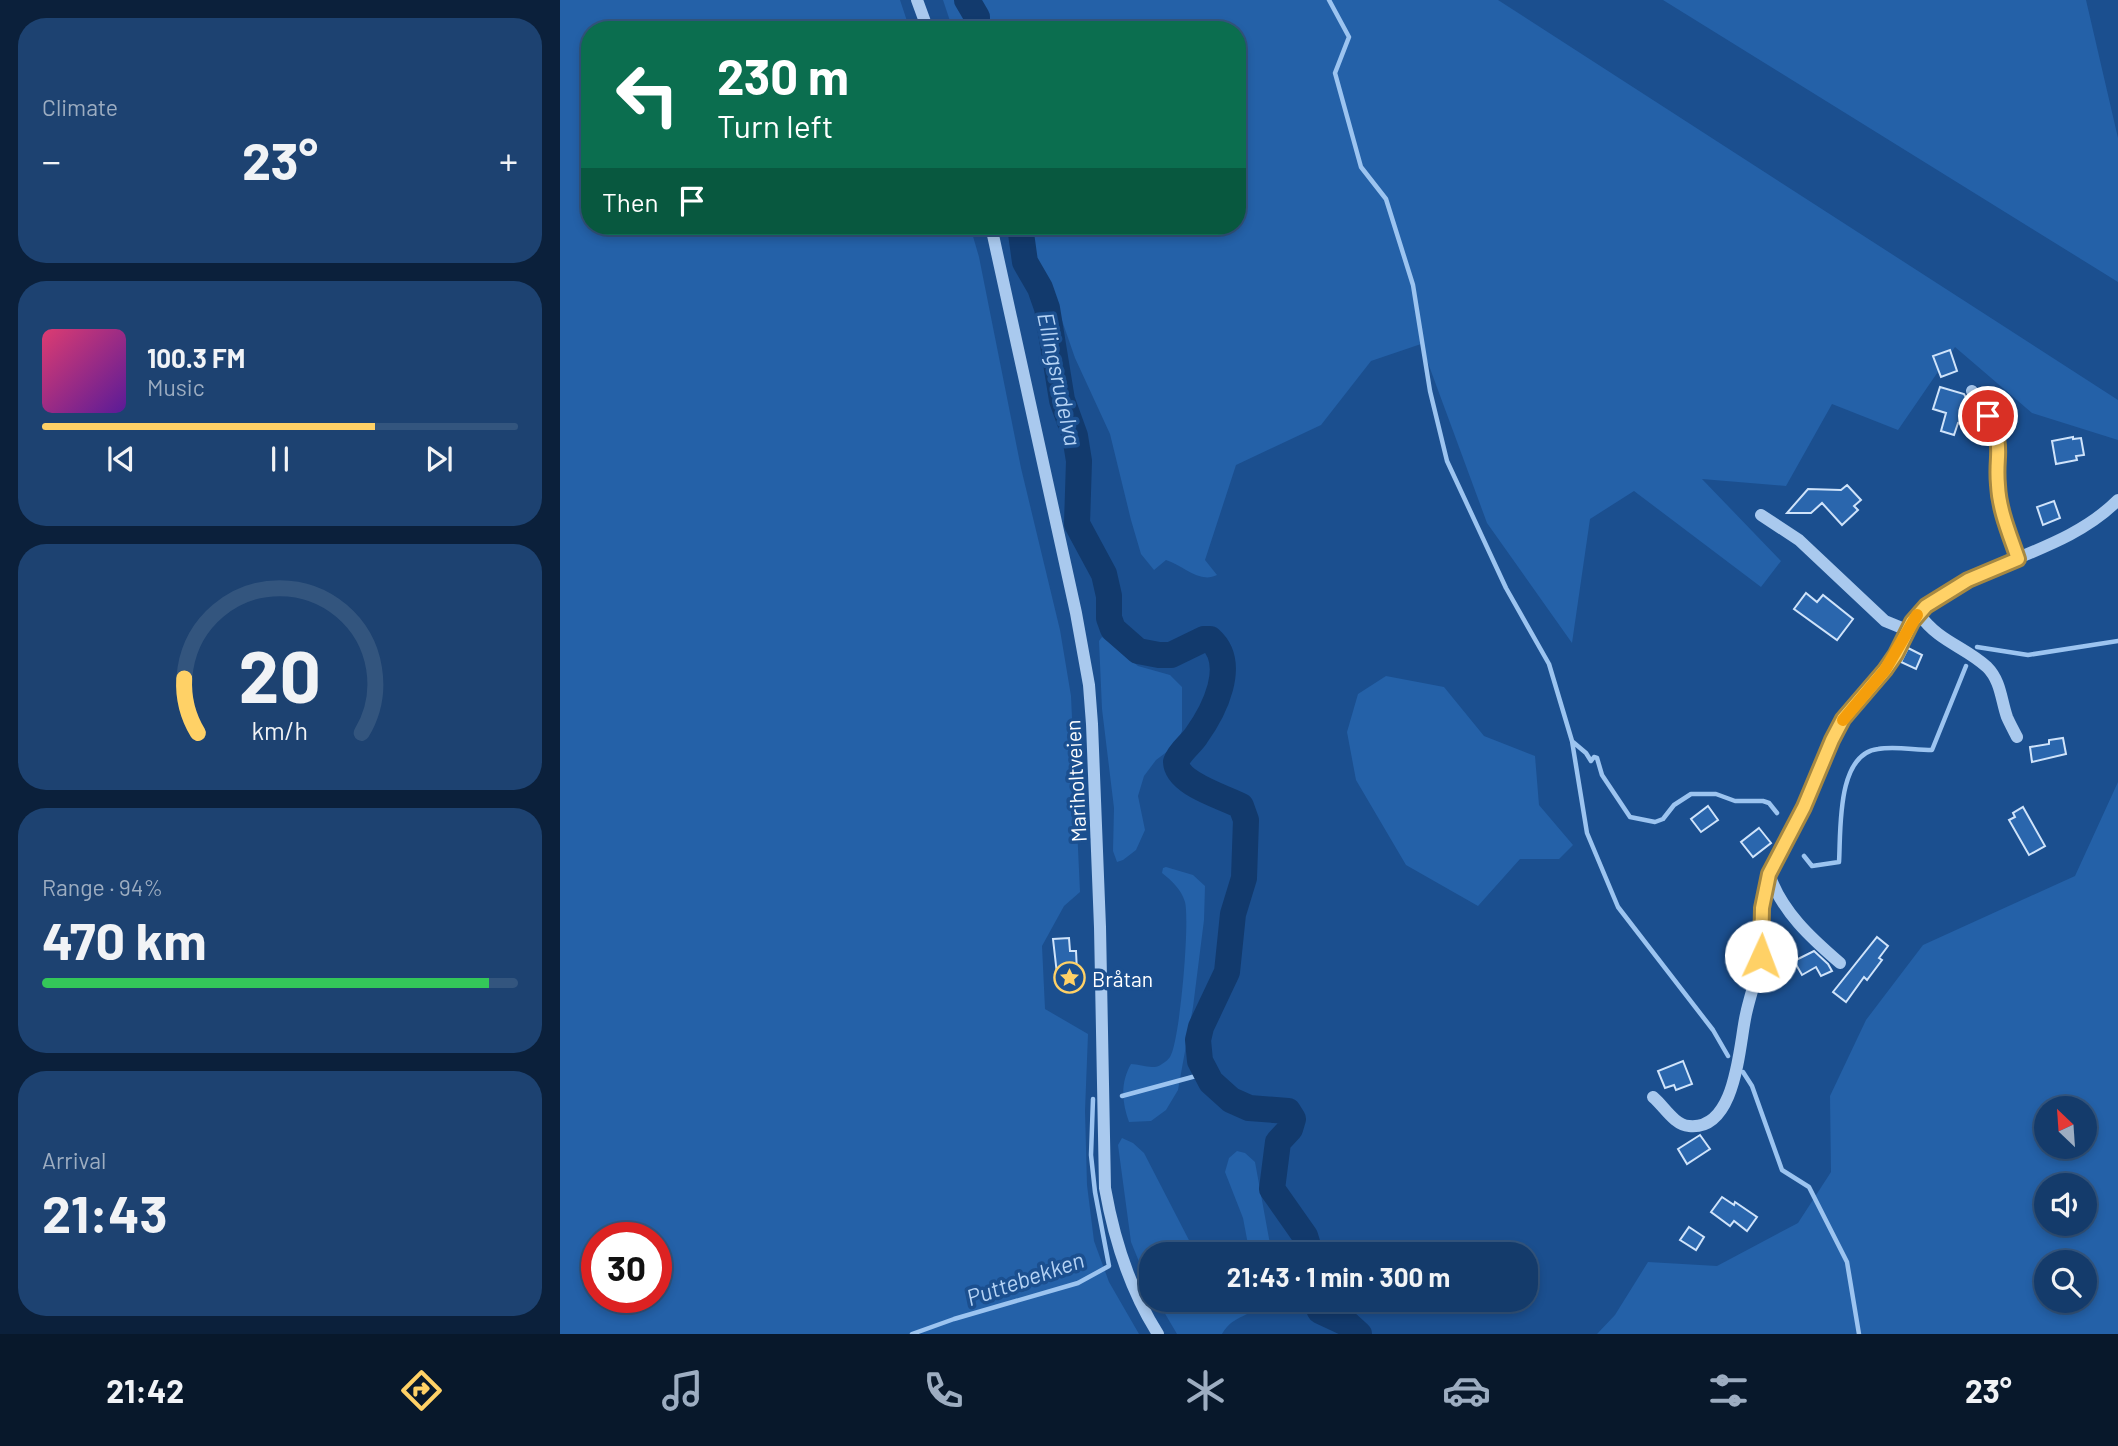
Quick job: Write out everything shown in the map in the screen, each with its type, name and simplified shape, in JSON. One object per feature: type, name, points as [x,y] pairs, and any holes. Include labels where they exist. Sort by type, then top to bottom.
[{"type":"street","points":[[917,0],[925,21]]},
{"type":"street","name":"Mariholtveien","points":[[993,235],[1089,685],[1100,927],[1105,1188],[1120,1252],[1135,1291],[1158,1334]]},
{"type":"street","points":[[1972,391],[1997,433],[2000,446],[2000,498],[2018,559]]},
{"type":"street","points":[[1653,1097],[1676,1121],[1688,1126],[1710,1120],[1726,1102],[1736,1076],[1745,1016],[1761,956],[1762,908],[1769,874],[1804,807],[1843,719],[1885,670],[1919,614],[1950,590],[1993,568],[2071,535],[2093,522],[2118,500]]},
{"type":"street","points":[[1761,515],[1799,540],[1885,621],[1907,630]]},
{"type":"street","points":[[1919,614],[1941,638],[1972,656],[1993,674],[2001,691],[2007,718],[2017,737]]},
{"type":"street","points":[[1769,874],[1773,887],[1790,915],[1840,963]]},
{"type":"shaded area","points":[[560,0],[900,0],[907,21],[581,21],[581,235],[973,235],[1021,468],[1060,630],[1071,696],[1080,892],[1064,906],[1042,946],[1045,1009],[1088,1034],[1085,1111],[1087,1185],[1094,1241],[1109,1282],[1139,1334],[560,1334]]},
{"type":"shaded area","points":[[943,0],[1498,0],[2118,400],[2118,440],[2032,413],[1955,347],[1898,430],[1832,404],[1786,486],[1702,479],[1781,561],[1761,587],[1634,491],[1590,519],[1572,643],[1487,523],[1421,344],[1371,361],[1321,425],[1236,465],[1205,560],[1217,575],[1197,576],[1166,560],[1154,570],[1141,554],[1110,434],[1075,358],[1057,306],[1020,235],[1246,235],[1246,21],[950,21]]},
{"type":"shaded area","points":[[1663,0],[2086,0],[2118,138],[2118,282]]},
{"type":"shaded area","points":[[1102,637],[1138,666],[1170,675],[1182,687],[1182,731],[1176,745],[1156,760],[1144,776],[1138,796],[1145,830],[1136,850],[1117,862],[1113,851],[1114,808],[1102,709],[1099,641]]},
{"type":"shaded area","points":[[1386,676],[1444,687],[1484,736],[1535,756],[1539,805],[1573,845],[1559,859],[1520,859],[1478,906],[1406,865],[1356,780],[1347,732],[1358,694]]},
{"type":"shaded area","points":[[2118,782],[2118,1334],[1597,1334],[1615,1315],[1648,1262],[1717,1266],[1798,1223],[1831,1172],[1830,1096],[1866,1020],[1923,945],[2075,876]]},
{"type":"shaded area","points":[[1166,867],[1193,875],[1205,886],[1204,920],[1193,1007],[1178,1090],[1166,1110],[1151,1121],[1129,1122],[1123,1093],[1127,1071],[1131,1064],[1155,1067],[1165,1062],[1174,1047],[1177,1029],[1183,981],[1186,914],[1181,893],[1162,873]]},
{"type":"shaded area","points":[[1122,1138],[1144,1153],[1190,1242],[1139,1242],[1139,1262],[1131,1242],[1118,1145]]},
{"type":"shaded area","points":[[1237,1151],[1245,1153],[1255,1162],[1270,1242],[1248,1242],[1243,1218],[1225,1172],[1229,1158]]},
{"type":"shaded area","points":[[1164,1312],[1250,1312],[1232,1322],[1222,1334],[1177,1334]]},
{"type":"building","points":[[1950,350],[1957,371],[1941,377],[1933,356]]},
{"type":"building","points":[[1940,387],[1964,394],[1971,407],[1966,426],[1958,423],[1954,435],[1941,431],[1946,413],[1933,409]]},
{"type":"building","points":[[2081,438],[2084,455],[2076,456],[2077,460],[2056,464],[2052,441]]},
{"type":"building","points":[[1847,485],[1861,500],[1854,506],[1858,510],[1842,525],[1822,503],[1811,513],[1787,513],[1808,489],[1841,490]]},
{"type":"building","points":[[2054,501],[2060,518],[2043,525],[2037,507]]},
{"type":"building","points":[[1806,593],[1817,602],[1823,595],[1853,619],[1837,640],[1794,609]]},
{"type":"building","points":[[1908,648],[1922,655],[1916,669],[1901,662]]},
{"type":"building","points":[[2063,738],[2066,754],[2032,762],[2030,747],[2049,744],[2049,740]]},
{"type":"building","points":[[1708,806],[1718,820],[1701,832],[1691,819]]},
{"type":"building","points":[[2023,807],[2045,846],[2029,855],[2009,820],[2015,817],[2013,813]]},
{"type":"building","points":[[1759,828],[1771,843],[1753,857],[1741,842]]},
{"type":"building","points":[[1877,937],[1888,946],[1879,958],[1882,960],[1867,980],[1864,977],[1846,1002],[1833,992]]},
{"type":"building","points":[[1069,938],[1070,951],[1076,951],[1077,972],[1057,974],[1053,939]]},
{"type":"building","points":[[1814,951],[1832,971],[1821,976],[1816,967],[1802,975],[1794,961]]},
{"type":"building","points":[[1683,1061],[1692,1084],[1676,1090],[1674,1085],[1665,1088],[1658,1071]]},
{"type":"building","points":[[1700,1135],[1710,1149],[1687,1164],[1678,1149]]},
{"type":"building","points":[[1722,1197],[1734,1205],[1735,1202],[1757,1217],[1747,1231],[1734,1221],[1730,1226],[1711,1212]]},
{"type":"building","points":[[1689,1227],[1704,1237],[1696,1250],[1680,1240]]},
{"type":"waterway","name":"Ellingsrudelva","points":[[967,0],[977,21]]},
{"type":"waterway","points":[[1329,0],[1349,37],[1335,73],[1361,167],[1386,199],[1413,285],[1430,391],[1447,461],[1506,588],[1549,664],[1572,741],[1587,833],[1618,907],[1713,1030],[1728,1056]]},
{"type":"waterway","name":"Ellingsrudelva","points":[[1021,235],[1025,262],[1040,288],[1047,308],[1062,400],[1075,436],[1079,461],[1077,524],[1104,574],[1109,596],[1109,618],[1113,629],[1138,651],[1159,655],[1171,655],[1204,639],[1210,639],[1218,649],[1222,661],[1223,674],[1216,701],[1203,726],[1176,762],[1178,770],[1192,783],[1241,806],[1246,820],[1244,878],[1233,914],[1227,972],[1201,1027],[1198,1040],[1200,1061],[1211,1082],[1231,1100],[1249,1108],[1288,1111],[1293,1119],[1290,1129],[1278,1142],[1272,1189],[1307,1242]]},
{"type":"waterway","points":[[1977,647],[2028,655],[2118,641]]},
{"type":"waterway","points":[[1804,856],[1812,866],[1839,862],[1841,814],[1848,779],[1854,765],[1864,754],[1878,749],[1932,750],[1966,666]]},
{"type":"waterway","points":[[1573,742],[1591,761],[1594,757],[1597,758],[1602,775],[1630,817],[1655,822],[1663,819],[1674,805],[1691,794],[1716,794],[1735,801],[1763,801],[1769,803],[1777,813]]},
{"type":"waterway","points":[[1743,1072],[1752,1086],[1782,1170],[1809,1187],[1847,1262],[1859,1334]]},
{"type":"waterway","name":"Puttebekken","points":[[1122,1096],[1207,1073]]},
{"type":"waterway","name":"Puttebekken","points":[[912,1334],[1078,1283],[1109,1266],[1091,1155],[1093,1099]]},
{"type":"waterway","name":"Ellingsrudelva","points":[[1322,1312],[1348,1324],[1359,1334]]},
{"type":"slow traffic","points":[[1843,720],[1885,670],[1917,615]]},
{"type":"place","name":"Bråtan","points":[[1069,978]]},
{"type":"route","points":[[1761,956],[1762,908],[1769,874],[1804,807],[1843,719],[1885,670],[1912,622],[1926,606],[1968,580],[2018,559],[2000,498],[2000,446],[1988,416]]}]
